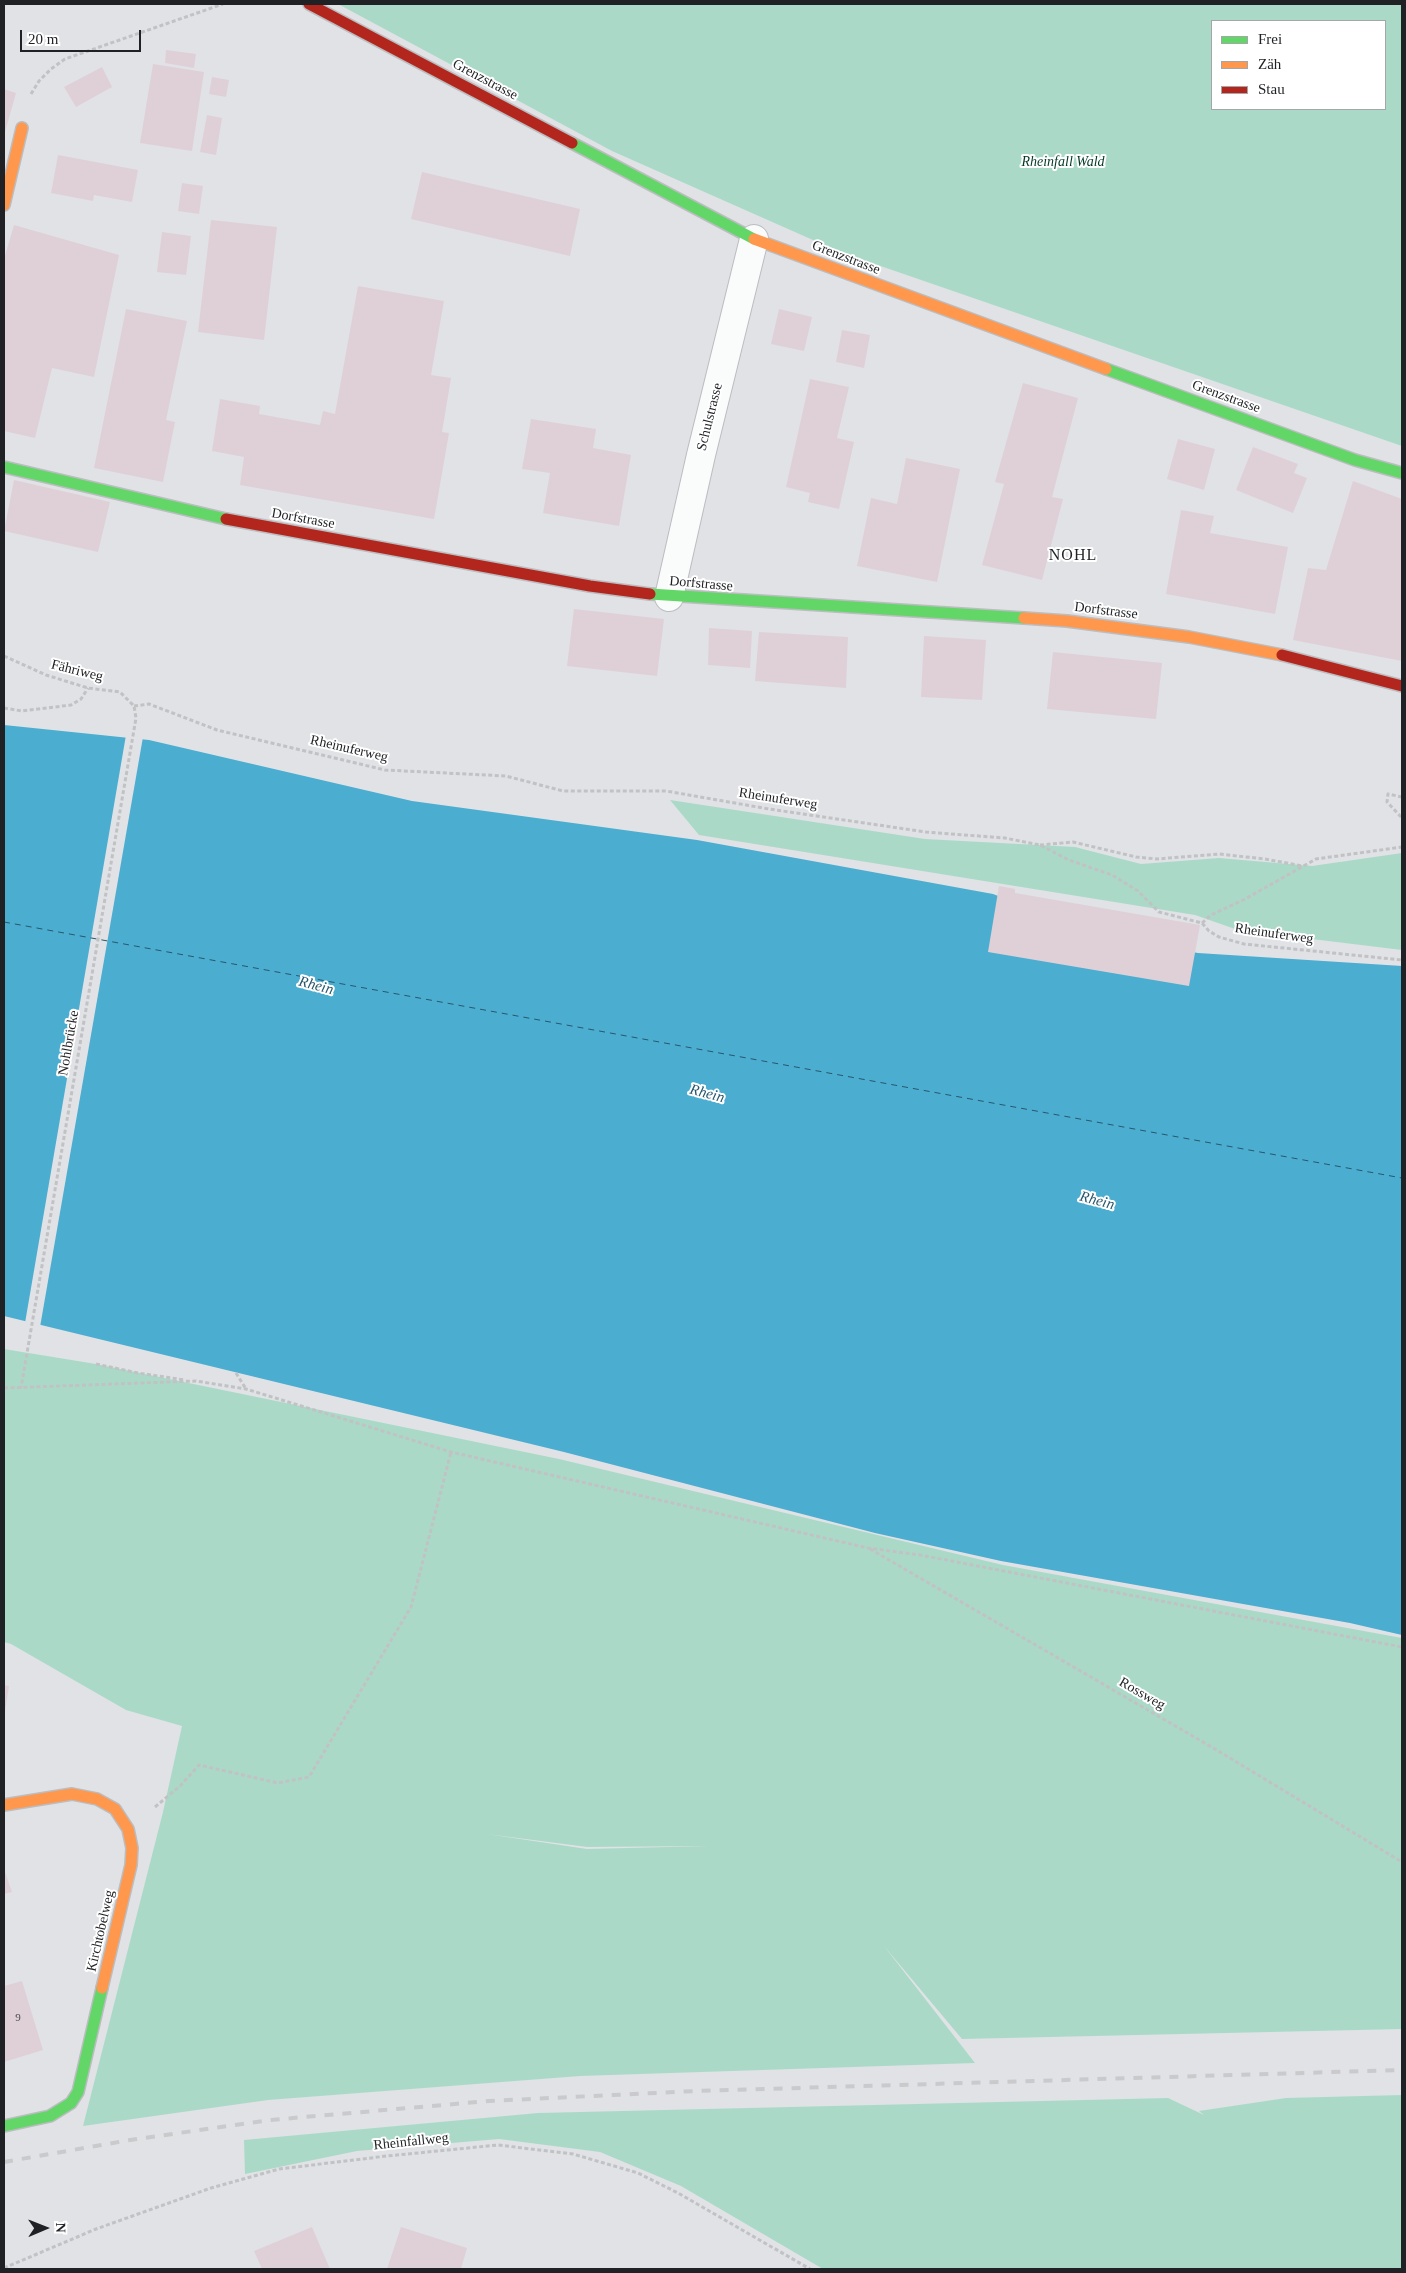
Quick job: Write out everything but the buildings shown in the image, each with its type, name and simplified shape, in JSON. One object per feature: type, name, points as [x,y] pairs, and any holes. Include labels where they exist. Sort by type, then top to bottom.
[{"type":"street","name":"Grenzstrasse","points":[[309,4],[754,239],[1355,460],[1402,473]]},
{"type":"street","points":[[4,205],[22,128]]},
{"type":"street","name":"Schulstrasse","points":[[670,597],[701,455],[754,239]]},
{"type":"street","name":"Dorfstrasse","points":[[4,467],[232,521],[590,586],[670,597],[871,611],[1068,621],[1189,637],[1294,657],[1402,686]]},
{"type":"street","name":"Kirchtobelweg","points":[[4,1805],[72,1794],[97,1800],[116,1809],[128,1829],[132,1848],[131,1865],[78,2092],[71,2103],[50,2116],[4,2126]]},
{"type":"path","points":[[22,128],[29,98],[39,80],[65,59],[223,4]]},
{"type":"path","name":"Fähriweg","points":[[4,656],[46,676],[88,688],[120,692],[134,706]]},
{"type":"path","points":[[4,708],[22,712],[71,705],[81,699],[88,688]]},
{"type":"path","name":"Rheinuferweg","points":[[134,706],[149,704],[217,730],[385,770],[506,776],[563,791],[666,791],[769,809],[916,831],[1005,838],[1040,845],[1069,860],[1112,875],[1138,891],[1159,912],[1202,923],[1209,931],[1219,937],[1244,944],[1402,960]]},
{"type":"path","name":"Nohlbrücke","points":[[21,1388],[134,732],[136,714],[134,706]]},
{"type":"path","points":[[1402,797],[1388,794],[1387,802],[1402,818]]},
{"type":"path","points":[[1040,845],[1073,842],[1150,858],[1219,854],[1265,859],[1303,866]]},
{"type":"path","points":[[1202,923],[1211,915],[1238,903],[1316,859],[1402,847]]},
{"type":"path","points":[[96,1364],[138,1373],[246,1389],[452,1452],[868,1548],[930,1557],[1402,1647]]},
{"type":"path","points":[[236,1374],[246,1389]]},
{"type":"path","points":[[4,1388],[196,1381]]},
{"type":"path","points":[[128,1829],[180,1786],[199,1765],[278,1783],[309,1777],[411,1608],[452,1452]]},
{"type":"path","name":"Rossweg","points":[[868,1548],[1216,1749],[1402,1862]]},
{"type":"path","name":"Rheinfallweg","points":[[4,2268],[96,2229],[210,2188],[279,2169],[498,2145],[573,2154],[638,2173],[678,2193],[810,2269]]},
{"type":"green space","name":"Rheinfall Wald","points":[[338,4],[1402,4],[1402,446],[840,252],[612,151]]},
{"type":"green space","points":[[670,800],[925,839],[1075,847],[1141,864],[1219,858],[1312,866],[1402,853],[1402,950],[1238,930],[1195,915],[699,835]]},
{"type":"green space","points":[[4,1349],[96,1364],[559,1459],[1003,1565],[1402,1638],[1402,2029],[962,2039],[884,1946],[975,2063],[580,2076],[268,2100],[83,2126],[163,1812],[182,1726],[126,1710],[11,1644],[4,1642]],"holes":[[[487,1834],[587,1847],[708,1846],[587,1849]]]},
{"type":"green space","points":[[1402,2095],[1402,2269],[823,2269],[681,2186],[600,2152],[499,2139],[357,2151],[245,2174],[244,2140],[538,2113],[1168,2098],[1204,2115],[1199,2111],[1286,2098]]},
{"type":"water","name":"Rhein","points":[[4,725],[149,740],[412,801],[697,840],[993,894],[1106,937],[1198,953],[1402,966],[1402,1635],[1350,1623],[1001,1561],[875,1533],[564,1452],[4,1316]]},
{"type":"pier","points":[[126,735],[143,737],[40,1327],[25,1323]]},
{"type":"ferry route","points":[[4,922],[1402,1178]]},
{"type":"railway","points":[[4,2162],[130,2140],[270,2120],[489,2101],[696,2091],[1402,2070]]},
{"type":"traffic: fast","points":[[572,143],[754,239]]},
{"type":"traffic: fast","points":[[1106,369],[1355,460],[1402,473]]},
{"type":"traffic: fast","points":[[4,467],[226,519]]},
{"type":"traffic: fast","points":[[650,594],[1024,618]]},
{"type":"traffic: fast","points":[[4,2126],[50,2116],[71,2103],[78,2092],[102,1988]]},
{"type":"traffic: slow","points":[[4,205],[22,128]]},
{"type":"traffic: slow","points":[[754,239],[1106,369]]},
{"type":"traffic: slow","points":[[1024,618],[1067,621],[1189,637],[1282,655]]},
{"type":"traffic: slow","points":[[4,1805],[72,1794],[97,1799],[115,1809],[128,1829],[132,1848],[131,1865],[102,1988]]},
{"type":"traffic: jam","points":[[309,4],[572,143]]},
{"type":"traffic: jam","points":[[226,519],[590,586],[650,594]]},
{"type":"traffic: jam","points":[[1282,655],[1402,686]]},
{"type":"district","name":"NOHL","points":[[1073,556]]}]
